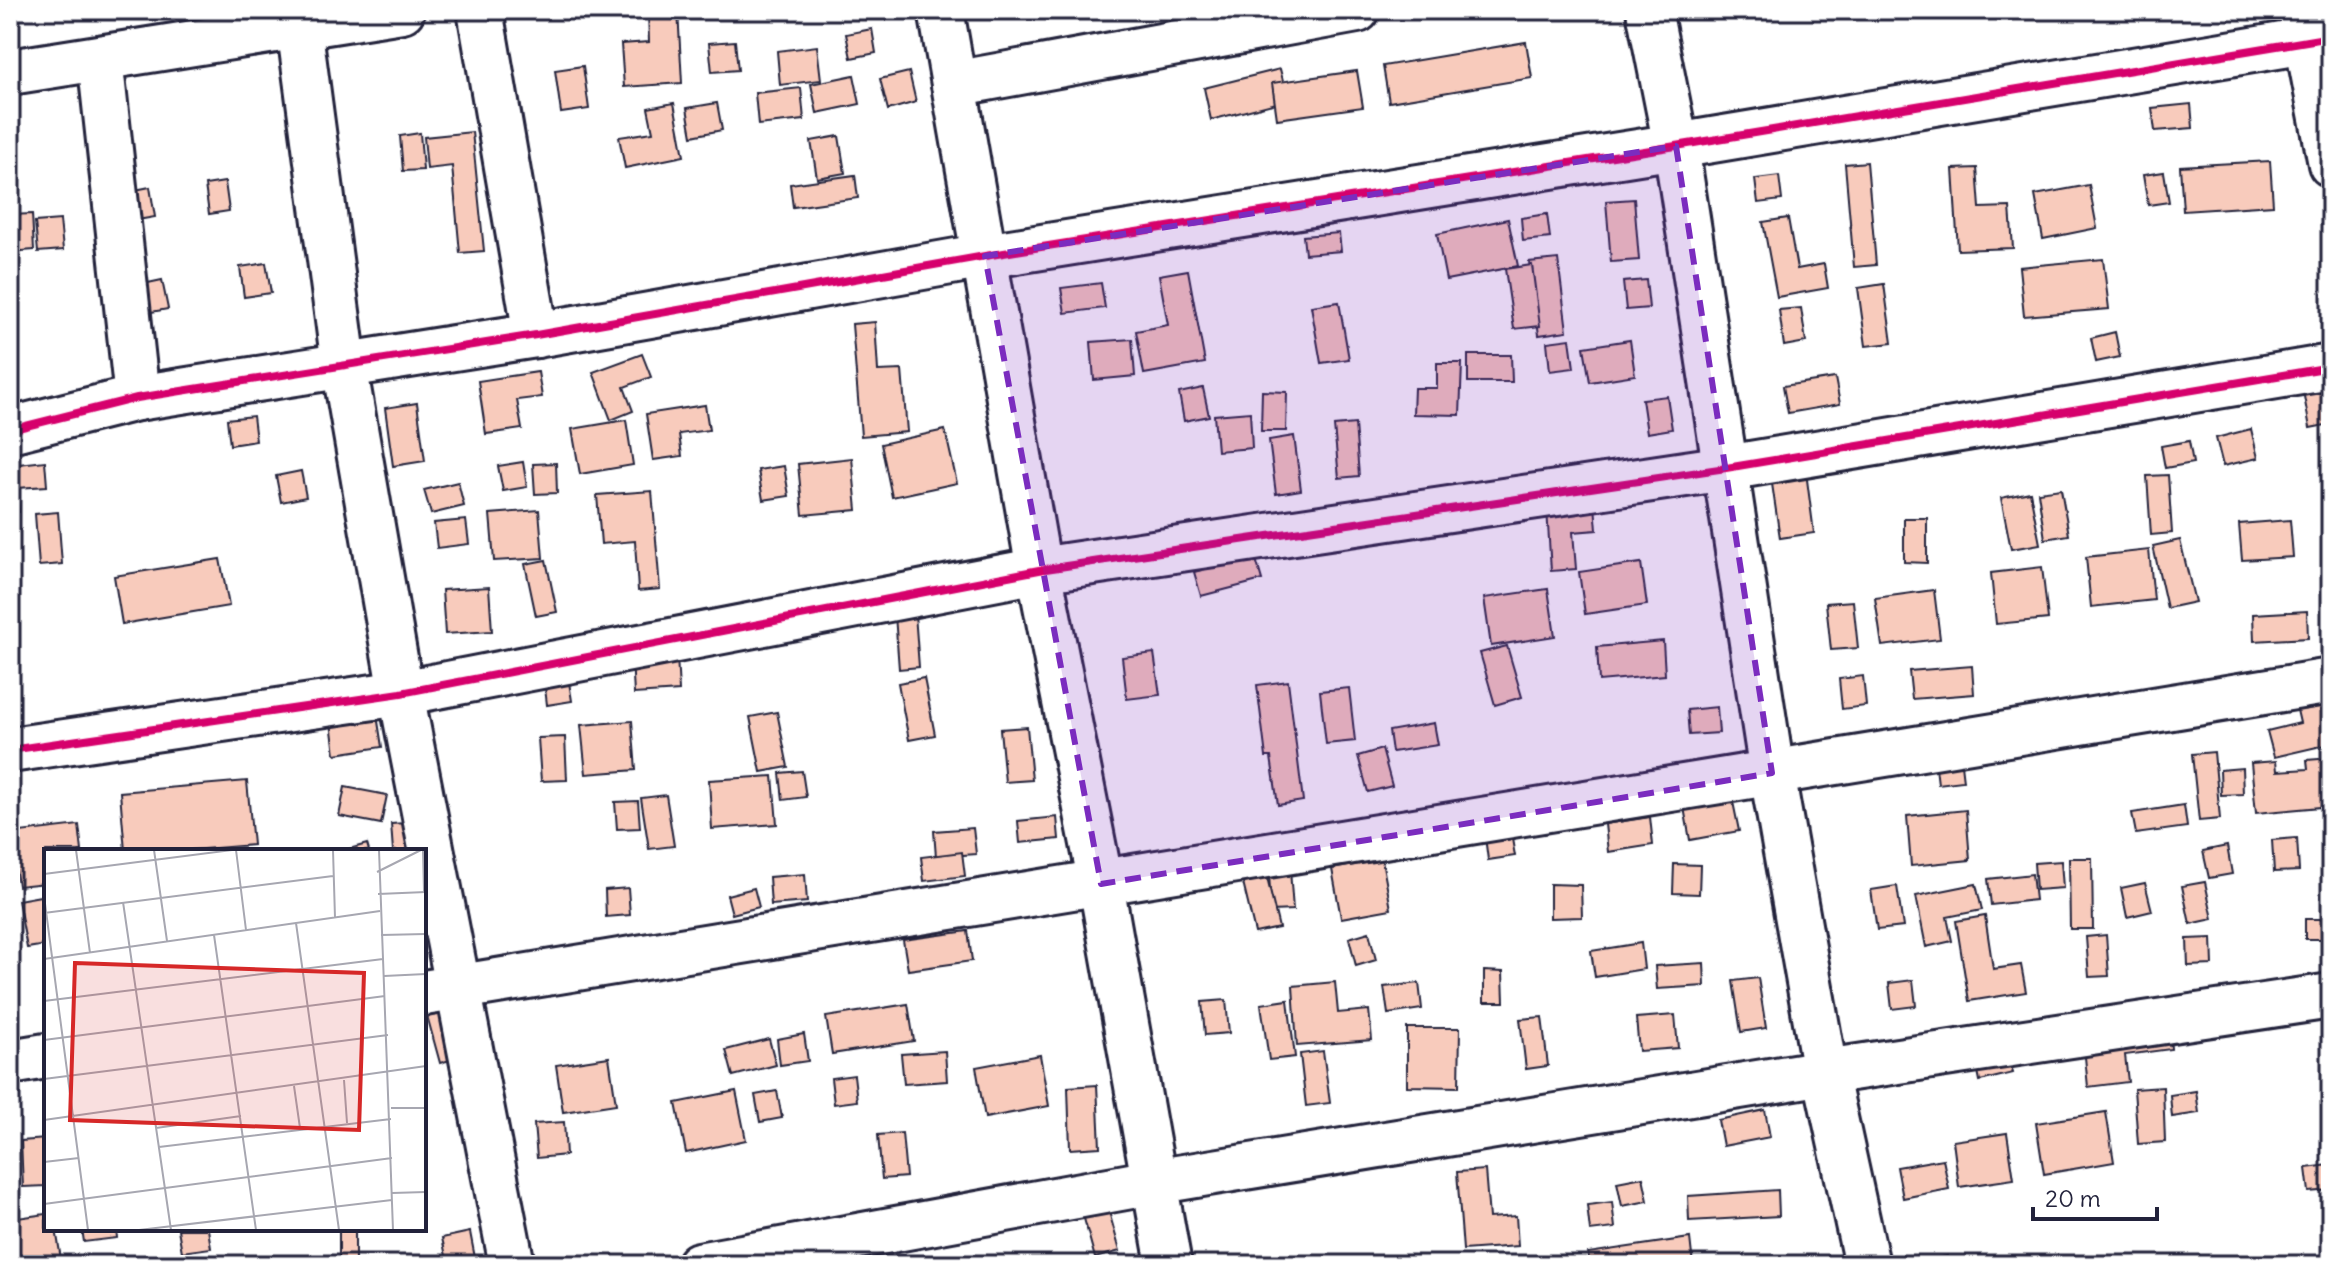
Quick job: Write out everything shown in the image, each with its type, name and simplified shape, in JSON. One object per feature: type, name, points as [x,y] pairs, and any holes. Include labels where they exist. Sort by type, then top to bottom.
[{"type":"street","points":[[10,72],[100,58],[298,18],[402,10]]},
{"type":"street","points":[[480,10],[536,335]]},
{"type":"street","points":[[941,10],[1039,570],[1101,884],[1169,1265]]},
{"type":"street","points":[[954,84],[1357,10]]},
{"type":"street","points":[[1649,10],[1676,146],[1772,773],[1825,1072],[1867,1265]]},
{"type":"street","points":[[298,18],[344,365],[401,693],[422,849]]},
{"type":"street","points":[[10,430],[137,398],[536,335],[985,256],[1676,146],[2313,30],[2331,164]]},
{"type":"street","points":[[100,58],[137,398]]},
{"type":"street","points":[[10,750],[401,693],[1039,570],[1726,468],[2331,367]]},
{"type":"street","points":[[441,990],[2331,681]]},
{"type":"street","points":[[426,879],[441,990],[512,1265]]},
{"type":"street","points":[[699,1265],[1153,1182],[1825,1072],[2331,996]]},
{"type":"street","points":[[10,1062],[44,1056]]},
{"type":"highlighted area","points":[[1676,146],[1772,773],[1101,884],[985,256]]},
{"type":"building","points":[[648,10],[678,10],[682,83],[624,87],[621,44],[649,42]]},
{"type":"building","points":[[872,29],[876,53],[851,58],[846,34]]},
{"type":"building","points":[[735,41],[738,70],[712,72],[709,43]]},
{"type":"building","points":[[1526,42],[1532,78],[1389,102],[1383,66]]},
{"type":"building","points":[[817,46],[821,80],[780,85],[777,51]]},
{"type":"building","points":[[583,66],[589,109],[561,113],[555,70]]},
{"type":"building","points":[[1280,69],[1288,100],[1211,120],[1204,88]]},
{"type":"building","points":[[1357,71],[1363,107],[1277,119],[1272,83]]},
{"type":"building","points":[[909,72],[916,102],[888,110],[880,79]]},
{"type":"building","points":[[854,75],[860,104],[817,113],[811,84]]},
{"type":"building","points":[[801,88],[804,120],[758,125],[755,93]]},
{"type":"building","points":[[674,103],[684,156],[625,168],[619,137],[653,132],[648,108]]},
{"type":"building","points":[[717,103],[722,130],[692,136],[687,108]]},
{"type":"building","points":[[2191,104],[2193,128],[2155,131],[2152,108]]},
{"type":"building","points":[[472,132],[484,251],[460,253],[452,166],[427,169],[424,137]]},
{"type":"building","points":[[420,133],[423,170],[403,171],[400,136]]},
{"type":"building","points":[[839,136],[845,173],[817,178],[811,141]]},
{"type":"building","points":[[2270,161],[2273,205],[2183,211],[2180,166]]},
{"type":"building","points":[[1867,162],[1876,265],[1854,267],[1845,164]]},
{"type":"building","points":[[1977,168],[1980,208],[2010,207],[2013,248],[1958,250],[1953,169]]},
{"type":"building","points":[[2164,172],[2169,202],[2148,205],[2143,175]]},
{"type":"building","points":[[855,175],[858,198],[793,207],[790,184]]},
{"type":"building","points":[[1779,176],[1782,200],[1758,203],[1755,179]]},
{"type":"building","points":[[225,182],[229,211],[209,214],[205,185]]},
{"type":"building","points":[[2089,185],[2097,228],[2043,239],[2035,195]]},
{"type":"building","points":[[150,187],[155,217],[126,222],[120,193]]},
{"type":"building","points":[[1634,199],[1639,260],[1611,262],[1606,201]]},
{"type":"building","points":[[32,214],[34,250],[10,252],[10,215]]},
{"type":"building","points":[[1547,214],[1550,238],[1523,241],[1521,218]]},
{"type":"building","points":[[1788,218],[1797,269],[1824,264],[1828,288],[1777,297],[1763,222]]},
{"type":"building","points":[[1508,219],[1518,266],[1446,280],[1437,234]]},
{"type":"building","points":[[60,220],[63,250],[38,252],[35,222]]},
{"type":"building","points":[[1339,233],[1341,251],[1305,254],[1303,236]]},
{"type":"building","points":[[1558,259],[1567,331],[1539,335],[1529,262]]},
{"type":"building","points":[[2103,259],[2109,309],[2024,316],[2019,267]]},
{"type":"building","points":[[266,263],[271,293],[244,297],[240,267]]},
{"type":"building","points":[[1532,265],[1540,326],[1514,329],[1505,269]]},
{"type":"building","points":[[1188,270],[1205,363],[1144,374],[1136,331],[1168,325],[1159,275]]},
{"type":"building","points":[[162,280],[168,309],[140,314],[134,286]]},
{"type":"building","points":[[1646,280],[1649,308],[1626,310],[1623,282]]},
{"type":"building","points":[[1101,283],[1105,308],[1065,313],[1061,288]]},
{"type":"building","points":[[1884,284],[1892,343],[1866,346],[1858,288]]},
{"type":"building","points":[[1339,302],[1349,359],[1321,363],[1311,306]]},
{"type":"building","points":[[1801,308],[1806,342],[1784,346],[1779,310]]},
{"type":"building","points":[[875,322],[878,371],[902,370],[907,432],[861,436],[852,324]]},
{"type":"building","points":[[2115,332],[2120,357],[2096,362],[2091,338]]},
{"type":"building","points":[[1132,339],[1135,376],[1094,380],[1091,342]]},
{"type":"building","points":[[1570,339],[1574,368],[1550,371],[1547,342]]},
{"type":"building","points":[[1630,340],[1635,375],[1590,382],[1584,347]]},
{"type":"building","points":[[642,354],[651,377],[624,387],[633,411],[611,420],[593,372]]},
{"type":"building","points":[[1468,355],[1511,355],[1512,382],[1468,382]]},
{"type":"building","points":[[1437,363],[1462,363],[1460,415],[1413,414],[1414,388],[1437,388]]},
{"type":"building","points":[[538,372],[542,397],[517,400],[522,429],[486,434],[478,381]]},
{"type":"building","points":[[1835,378],[1840,404],[1788,413],[1783,386]]},
{"type":"building","points":[[2331,386],[2331,424],[2310,428],[2303,391]]},
{"type":"building","points":[[1203,388],[1209,416],[1184,421],[1179,393]]},
{"type":"building","points":[[1262,391],[1287,392],[1286,431],[1261,431]]},
{"type":"building","points":[[1667,396],[1672,429],[1647,433],[1642,399]]},
{"type":"building","points":[[417,403],[425,461],[393,466],[385,408]]},
{"type":"building","points":[[705,405],[709,430],[679,434],[682,456],[653,460],[646,414]]},
{"type":"building","points":[[1250,412],[1252,448],[1217,451],[1214,415]]},
{"type":"building","points":[[253,416],[256,441],[230,445],[227,419]]},
{"type":"building","points":[[626,420],[633,465],[580,474],[572,429]]},
{"type":"building","points":[[1355,424],[1359,476],[1339,478],[1334,426]]},
{"type":"building","points":[[2251,429],[2258,458],[2223,466],[2216,438]]},
{"type":"building","points":[[945,430],[957,483],[892,497],[881,444]]},
{"type":"building","points":[[1294,436],[1301,490],[1276,494],[1269,440]]},
{"type":"building","points":[[2189,441],[2193,463],[2165,468],[2161,446]]},
{"type":"building","points":[[852,458],[857,510],[803,515],[798,464]]},
{"type":"building","points":[[45,461],[47,486],[17,488],[19,512],[10,513],[10,465]]},
{"type":"building","points":[[523,462],[527,487],[503,491],[498,466]]},
{"type":"building","points":[[556,463],[557,493],[535,494],[533,464]]},
{"type":"building","points":[[784,466],[789,496],[763,500],[758,470]]},
{"type":"building","points":[[301,471],[306,497],[281,502],[276,476]]},
{"type":"building","points":[[1806,472],[1814,533],[1780,538],[1771,477]]},
{"type":"building","points":[[2168,475],[2172,533],[2151,535],[2147,476]]},
{"type":"building","points":[[458,482],[464,506],[431,514],[424,490]]},
{"type":"building","points":[[2061,489],[2069,535],[2045,539],[2038,492]]},
{"type":"building","points":[[652,491],[660,589],[638,591],[635,541],[601,544],[597,495]]},
{"type":"building","points":[[2030,492],[2040,544],[2011,549],[2001,498]]},
{"type":"building","points":[[1595,505],[1597,530],[1573,532],[1576,569],[1551,571],[1547,509]]},
{"type":"building","points":[[539,510],[543,558],[494,561],[490,514]]},
{"type":"building","points":[[58,512],[62,564],[39,566],[35,514]]},
{"type":"building","points":[[1904,518],[1927,518],[1927,563],[1904,562]]},
{"type":"building","points":[[466,520],[469,544],[437,548],[434,523]]},
{"type":"building","points":[[2290,520],[2293,557],[2242,560],[2239,524]]},
{"type":"building","points":[[2180,540],[2195,602],[2167,608],[2153,546]]},
{"type":"building","points":[[2149,550],[2154,600],[2091,607],[2086,557]]},
{"type":"building","points":[[1255,556],[1262,580],[1201,596],[1194,572]]},
{"type":"building","points":[[220,559],[229,606],[122,624],[114,576]]},
{"type":"building","points":[[546,560],[557,612],[536,616],[525,564]]},
{"type":"building","points":[[1641,563],[1647,605],[1585,614],[1579,572]]},
{"type":"building","points":[[2042,567],[2048,619],[1996,624],[1991,573]]},
{"type":"building","points":[[489,587],[492,631],[445,634],[442,590]]},
{"type":"building","points":[[1548,589],[1555,636],[1491,646],[1484,598]]},
{"type":"building","points":[[1934,590],[1940,639],[1882,646],[1875,598]]},
{"type":"building","points":[[1853,601],[1858,648],[1831,650],[1826,603]]},
{"type":"building","points":[[2307,611],[2308,638],[2254,641],[2253,614]]},
{"type":"building","points":[[915,614],[919,667],[899,669],[895,615]]},
{"type":"building","points":[[1663,641],[1665,675],[1599,681],[1597,647]]},
{"type":"building","points":[[1507,646],[1522,697],[1495,705],[1480,653]]},
{"type":"building","points":[[1154,653],[1160,695],[1127,699],[1122,657]]},
{"type":"building","points":[[677,656],[679,691],[634,694],[632,658]]},
{"type":"building","points":[[1972,666],[1974,694],[1912,699],[1909,671]]},
{"type":"building","points":[[568,676],[572,701],[547,705],[544,679]]},
{"type":"building","points":[[1863,676],[1866,706],[1842,709],[1839,679]]},
{"type":"building","points":[[924,678],[935,735],[909,740],[898,683]]},
{"type":"building","points":[[1288,681],[1303,801],[1278,805],[1271,757],[1266,757],[1257,685]]},
{"type":"building","points":[[1349,688],[1355,741],[1326,744],[1320,691]]},
{"type":"building","points":[[2318,691],[2330,744],[2274,757],[2267,731],[2300,723],[2294,697]]},
{"type":"building","points":[[1717,707],[1719,733],[1689,735],[1687,710]]},
{"type":"building","points":[[777,712],[788,767],[761,772],[750,717]]},
{"type":"building","points":[[377,715],[382,747],[335,754],[331,722]]},
{"type":"building","points":[[632,721],[636,770],[586,774],[581,725]]},
{"type":"building","points":[[1434,723],[1438,745],[1392,752],[1389,731]]},
{"type":"building","points":[[1027,727],[1032,780],[1005,782],[1000,729]]},
{"type":"building","points":[[565,737],[567,780],[541,781],[538,738]]},
{"type":"building","points":[[1382,749],[1392,786],[1368,792],[1358,756]]},
{"type":"building","points":[[2214,752],[2220,819],[2199,821],[2192,754]]},
{"type":"building","points":[[1960,756],[1963,781],[1938,784],[1935,759]]},
{"type":"building","points":[[2331,758],[2331,806],[2256,813],[2251,763],[2276,761],[2277,771],[2308,769],[2307,760]]},
{"type":"building","points":[[2242,768],[2243,794],[2221,795],[2220,770]]},
{"type":"building","points":[[802,771],[806,797],[783,800],[780,773]]},
{"type":"building","points":[[773,776],[777,824],[712,829],[709,780]]},
{"type":"building","points":[[247,781],[253,845],[203,849],[125,849],[120,792]]},
{"type":"building","points":[[345,787],[387,795],[381,824],[339,816]]},
{"type":"building","points":[[1731,792],[1739,831],[1690,840],[1683,802]]},
{"type":"building","points":[[666,795],[674,846],[649,849],[641,798]]},
{"type":"building","points":[[638,801],[640,828],[617,829],[615,802]]},
{"type":"building","points":[[2184,805],[2187,827],[2136,834],[2132,813]]},
{"type":"building","points":[[1966,810],[1970,860],[1911,866],[1907,816]]},
{"type":"building","points":[[1057,817],[1059,839],[1020,843],[1018,821]]},
{"type":"building","points":[[1650,817],[1653,845],[1608,852],[1605,824]]},
{"type":"building","points":[[2331,820],[2331,878],[2324,879],[2319,821]]},
{"type":"building","points":[[422,822],[424,849],[393,849],[391,824]]},
{"type":"building","points":[[79,825],[82,849],[44,849],[44,883],[18,886],[11,833]]},
{"type":"building","points":[[973,828],[976,854],[936,857],[934,831]]},
{"type":"building","points":[[1511,833],[1515,856],[1488,860],[1485,837]]},
{"type":"building","points":[[2297,838],[2299,871],[2274,872],[2272,840]]},
{"type":"building","points":[[367,844],[368,849],[349,849]]},
{"type":"building","points":[[2227,846],[2232,874],[2209,878],[2203,851]]},
{"type":"building","points":[[962,852],[965,876],[924,881],[921,857]]},
{"type":"building","points":[[2069,858],[2092,858],[2093,929],[2070,929]]},
{"type":"building","points":[[1382,860],[1391,909],[1341,918],[1332,869]]},
{"type":"building","points":[[2061,861],[2063,888],[2036,890],[2034,863]]},
{"type":"building","points":[[1674,864],[1700,865],[1699,894],[1673,893]]},
{"type":"building","points":[[1290,870],[1293,910],[1271,911],[1269,872]]},
{"type":"building","points":[[805,874],[807,902],[771,905],[769,877]]},
{"type":"building","points":[[2032,874],[2035,900],[1991,905],[1988,879]]},
{"type":"building","points":[[1267,878],[1279,928],[1255,933],[1243,883]]},
{"type":"building","points":[[2205,882],[2213,919],[2190,924],[2182,886]]},
{"type":"building","points":[[2145,883],[2152,911],[2127,917],[2121,888]]},
{"type":"building","points":[[1550,884],[1581,885],[1582,917],[1550,918]]},
{"type":"building","points":[[1976,884],[1982,910],[1947,917],[1952,941],[1926,947],[1916,896]]},
{"type":"building","points":[[1897,886],[1903,927],[1877,930],[1871,890]]},
{"type":"building","points":[[628,888],[630,915],[606,917],[605,890]]},
{"type":"building","points":[[754,888],[759,907],[732,914],[727,895]]},
{"type":"building","points":[[2325,889],[2331,889],[2331,939],[2305,939],[2305,919],[2325,919]]},
{"type":"building","points":[[44,895],[44,945],[27,948],[18,900]]},
{"type":"building","points":[[1985,916],[1993,969],[2021,965],[2026,992],[1969,1001],[1956,921]]},
{"type":"building","points":[[968,931],[972,961],[908,970],[903,940]]},
{"type":"building","points":[[1369,932],[1376,960],[1356,966],[1349,938]]},
{"type":"building","points":[[2106,935],[2109,976],[2089,977],[2086,937]]},
{"type":"building","points":[[2212,938],[2213,965],[2188,966],[2187,939]]},
{"type":"building","points":[[1641,943],[1644,969],[1595,977],[1591,951]]},
{"type":"building","points":[[1704,963],[1705,986],[1657,989],[1655,966]]},
{"type":"building","points":[[1484,971],[1503,972],[1504,1002],[1484,1002]]},
{"type":"building","points":[[1758,978],[1766,1028],[1741,1032],[1733,981]]},
{"type":"building","points":[[1913,980],[1916,1006],[1892,1009],[1889,983]]},
{"type":"building","points":[[1335,982],[1338,1013],[1369,1010],[1372,1040],[1297,1046],[1293,986]]},
{"type":"building","points":[[1419,983],[1422,1009],[1388,1014],[1384,987]]},
{"type":"building","points":[[1226,1000],[1229,1033],[1205,1035],[1202,1002]]},
{"type":"building","points":[[1288,1000],[1295,1057],[1269,1060],[1261,1004]]},
{"type":"building","points":[[908,1004],[914,1041],[832,1054],[826,1017]]},
{"type":"building","points":[[446,1006],[460,1057],[440,1063],[426,1012]]},
{"type":"building","points":[[1675,1015],[1678,1048],[1639,1051],[1636,1018]]},
{"type":"building","points":[[1542,1017],[1548,1066],[1526,1069],[1520,1019]]},
{"type":"building","points":[[1407,1028],[1460,1028],[1459,1087],[1407,1086]]},
{"type":"building","points":[[2169,1028],[2171,1049],[2125,1055],[2128,1082],[2088,1087],[2083,1037]]},
{"type":"building","points":[[804,1034],[808,1061],[780,1065],[777,1039]]},
{"type":"building","points":[[769,1039],[776,1065],[733,1076],[726,1050]]},
{"type":"building","points":[[945,1051],[947,1081],[904,1084],[901,1054]]},
{"type":"building","points":[[1323,1051],[1330,1103],[1306,1106],[1300,1054]]},
{"type":"building","points":[[2008,1054],[2013,1073],[1980,1081],[1976,1061]]},
{"type":"building","points":[[1040,1055],[1049,1106],[985,1118],[976,1067]]},
{"type":"building","points":[[609,1057],[616,1104],[563,1112],[556,1065]]},
{"type":"building","points":[[854,1075],[857,1101],[834,1104],[831,1078]]},
{"type":"building","points":[[1097,1085],[1100,1147],[1070,1149],[1068,1087]]},
{"type":"building","points":[[2163,1087],[2165,1142],[2138,1144],[2134,1089]]},
{"type":"building","points":[[736,1091],[746,1140],[686,1153],[676,1103]]},
{"type":"building","points":[[777,1091],[782,1118],[760,1122],[755,1095]]},
{"type":"building","points":[[2196,1091],[2199,1113],[2172,1117],[2170,1095]]},
{"type":"building","points":[[1765,1110],[1770,1137],[1723,1146],[1718,1120]]},
{"type":"building","points":[[2106,1112],[2114,1162],[2044,1174],[2036,1123]]},
{"type":"building","points":[[564,1122],[566,1155],[537,1158],[534,1124]]},
{"type":"building","points":[[902,1133],[906,1177],[882,1179],[878,1135]]},
{"type":"building","points":[[2007,1133],[2014,1179],[1959,1187],[1953,1141]]},
{"type":"building","points":[[44,1139],[44,1186],[23,1187],[21,1141]]},
{"type":"building","points":[[10,1144],[15,1144],[18,1191],[10,1192]]},
{"type":"building","points":[[1943,1159],[1949,1189],[1903,1198],[1897,1167]]},
{"type":"building","points":[[2330,1165],[2331,1190],[2309,1192],[2306,1168]]},
{"type":"building","points":[[1485,1170],[1489,1218],[1516,1216],[1518,1246],[1463,1250],[1457,1172]]},
{"type":"building","points":[[1643,1177],[1648,1201],[1622,1206],[1617,1182]]},
{"type":"building","points":[[1778,1190],[1779,1216],[1689,1221],[1688,1196]]},
{"type":"building","points":[[1612,1202],[1615,1228],[1590,1231],[1587,1205]]},
{"type":"building","points":[[1108,1208],[1120,1251],[1095,1258],[1083,1215]]},
{"type":"building","points":[[44,1214],[44,1231],[56,1231],[62,1265],[12,1265],[10,1219]]},
{"type":"building","points":[[82,1231],[116,1231],[117,1238],[84,1242]]},
{"type":"building","points":[[178,1231],[208,1231],[211,1248],[182,1252]]},
{"type":"building","points":[[339,1231],[355,1231],[355,1265],[339,1265]]},
{"type":"building","points":[[470,1232],[476,1263],[448,1265],[442,1238]]},
{"type":"building","points":[[1690,1238],[1693,1265],[1590,1265],[1588,1253]]},
{"type":"building","points":[[1947,1256],[1949,1265],[1917,1265],[1916,1262]]},
{"type":"building","points":[[102,1259],[102,1265],[80,1265],[79,1261]]},
{"type":"cycle path","points":[[10,430],[137,398],[536,335],[985,256],[2331,37]]},
{"type":"cycle path","points":[[10,750],[401,693],[1039,570],[1726,468],[2331,367]]}]
